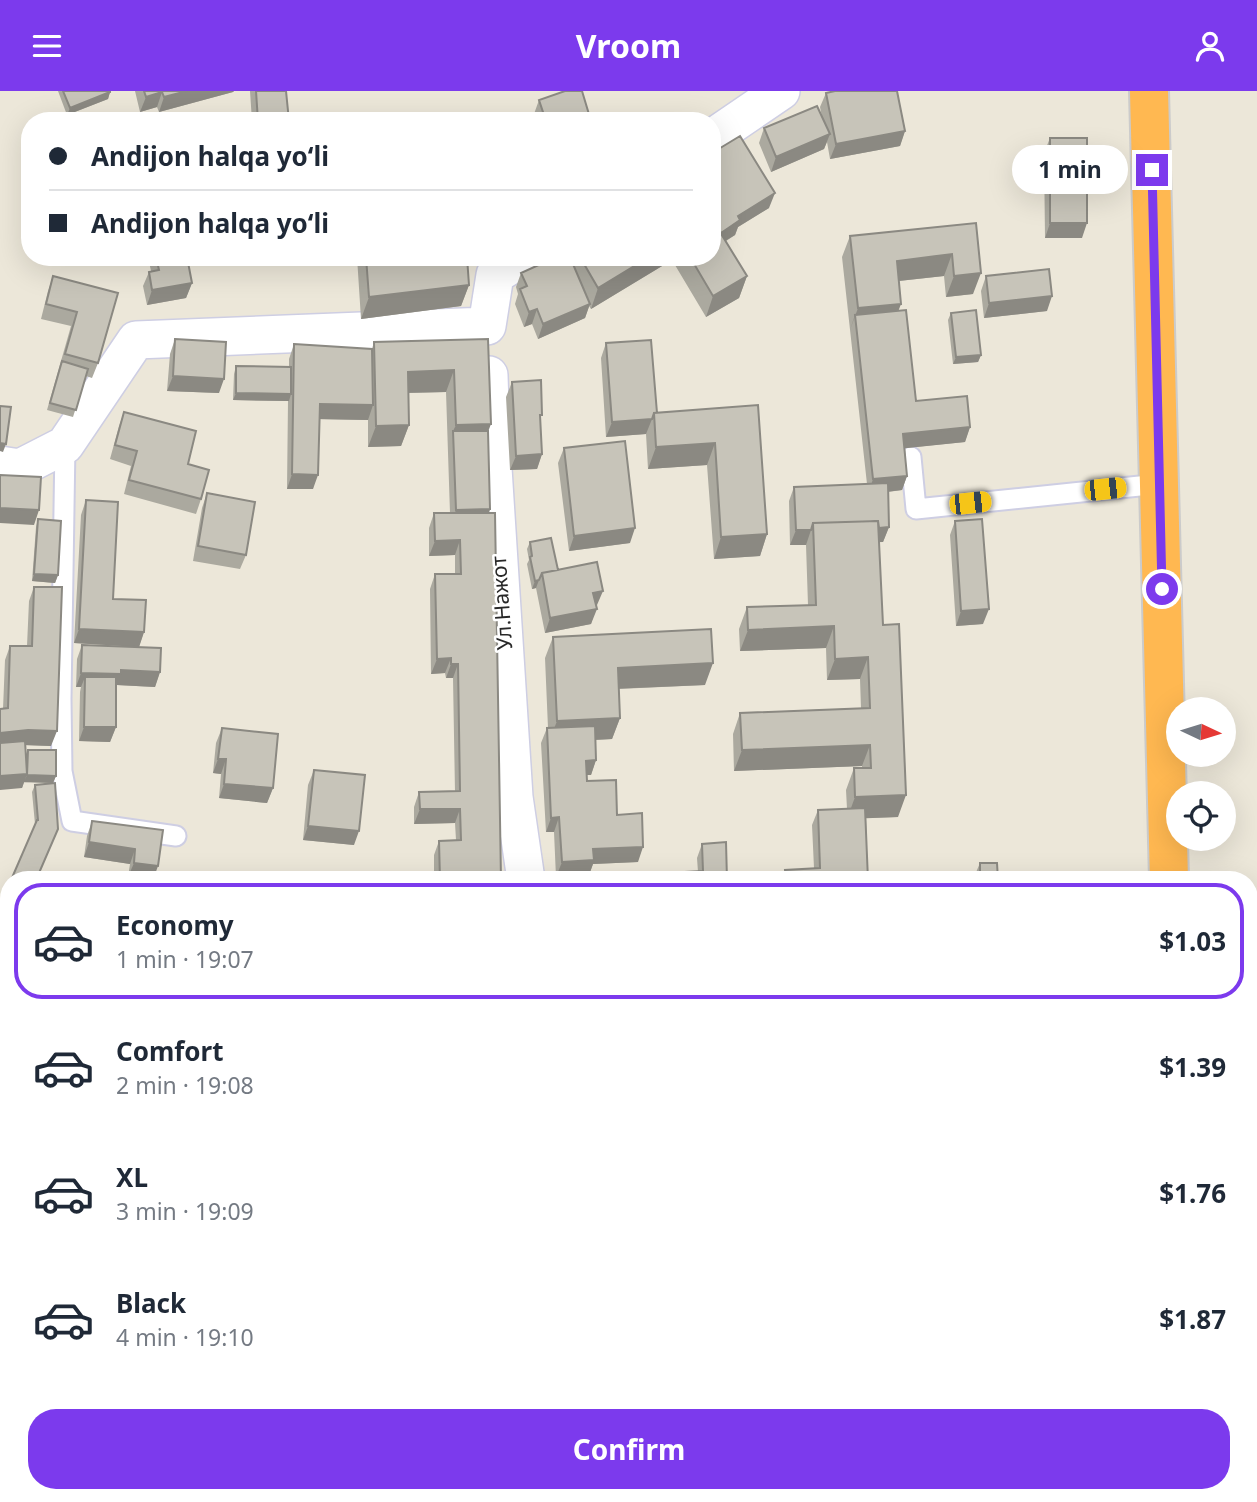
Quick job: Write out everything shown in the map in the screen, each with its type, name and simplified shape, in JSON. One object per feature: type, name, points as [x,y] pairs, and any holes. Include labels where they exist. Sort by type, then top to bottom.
[{"type":"highway","points":[[1149,91],[1169,871]]},
{"type":"street","points":[[721,132],[781,91]]},
{"type":"street","name":"Ул.Нажот","points":[[510,266],[495,275],[488,326],[491,437],[514,797],[525,871]]},
{"type":"street","points":[[0,465],[20,468],[65,445],[136,340],[488,326]]},
{"type":"lane","points":[[65,445],[62,771],[72,821],[176,836]]},
{"type":"lane","points":[[911,457],[916,509],[1159,484]]},
{"type":"building","points":[[63,91],[110,91],[110,92],[70,108]]},
{"type":"building","points":[[144,91],[187,91],[164,97],[162,92],[146,97]]},
{"type":"building","points":[[256,91],[286,91],[288,112],[257,112]]},
{"type":"building","points":[[565,91],[582,91],[588,112],[543,112],[539,100]]},
{"type":"building","points":[[897,91],[905,131],[836,144],[826,93]]},
{"type":"building","points":[[817,106],[830,134],[776,157],[764,128]]},
{"type":"building","points":[[740,136],[775,193],[738,216],[740,220],[721,233],[721,148]]},
{"type":"building","points":[[1050,138],[1087,138],[1087,223],[1050,223]]},
{"type":"building","points":[[976,223],[981,273],[954,276],[952,254],[897,261],[901,304],[858,308],[850,236]]},
{"type":"building","points":[[721,234],[747,276],[713,296],[695,266],[721,266]]},
{"type":"building","points":[[158,266],[189,266],[192,283],[152,290],[149,272],[159,270]]},
{"type":"building","points":[[367,266],[468,266],[469,285],[369,297]]},
{"type":"building","points":[[536,266],[574,266],[590,304],[543,324],[537,309],[529,312],[520,289],[527,286],[521,273]]},
{"type":"building","points":[[585,266],[634,266],[598,288]]},
{"type":"building","points":[[1049,269],[1052,296],[989,303],[986,276]]},
{"type":"building","points":[[53,276],[118,293],[98,363],[65,354],[77,312],[46,304]]},
{"type":"building","points":[[906,310],[916,401],[967,396],[970,427],[903,434],[907,476],[873,479],[855,315]]},
{"type":"building","points":[[976,310],[981,355],[956,357],[951,313]]},
{"type":"building","points":[[175,339],[226,342],[224,379],[173,376]]},
{"type":"building","points":[[488,339],[491,424],[456,425],[454,370],[408,372],[409,425],[376,426],[374,342]]},
{"type":"building","points":[[651,340],[657,413],[654,413],[652,419],[612,422],[606,343]]},
{"type":"building","points":[[294,344],[372,349],[373,405],[320,404],[318,475],[292,474]]},
{"type":"building","points":[[62,361],[88,369],[76,410],[50,403]]},
{"type":"building","points":[[236,366],[291,367],[291,394],[236,393]]},
{"type":"building","points":[[541,380],[542,454],[516,456],[512,382]]},
{"type":"building","points":[[758,405],[767,534],[721,537],[715,443],[656,447],[654,413]]},
{"type":"building","points":[[0,406],[11,407],[6,444],[0,443]]},
{"type":"building","points":[[124,412],[196,431],[188,464],[209,470],[201,499],[129,480],[137,451],[115,445]]},
{"type":"building","points":[[453,431],[488,431],[490,509],[456,510]]},
{"type":"building","points":[[625,441],[635,528],[574,536],[564,448]]},
{"type":"building","points":[[0,475],[41,477],[39,510],[0,508]]},
{"type":"building","points":[[888,483],[889,527],[879,528],[878,521],[813,523],[811,530],[796,530],[794,487]]},
{"type":"building","points":[[207,493],[255,502],[246,555],[198,546]]},
{"type":"building","points":[[86,500],[118,502],[113,599],[146,600],[144,632],[79,629]]},
{"type":"building","points":[[434,513],[495,513],[501,871],[440,871],[439,841],[461,840],[460,809],[420,809],[419,792],[460,791],[458,664],[451,664],[451,658],[437,659],[435,574],[461,574],[460,540],[435,541]]},
{"type":"building","points":[[38,519],[61,521],[58,575],[34,574]]},
{"type":"building","points":[[982,519],[989,609],[961,611],[955,521]]},
{"type":"building","points":[[878,521],[883,625],[899,624],[906,795],[855,797],[854,768],[871,768],[870,745],[742,750],[740,713],[870,708],[868,657],[835,659],[834,626],[748,630],[747,607],[816,605],[813,523]]},
{"type":"building","points":[[551,538],[558,570],[542,573],[539,580],[535,581],[530,542]]},
{"type":"building","points":[[597,562],[603,591],[593,593],[597,609],[550,618],[542,573]]},
{"type":"building","points":[[34,587],[62,587],[57,731],[0,733],[0,709],[8,708],[10,646],[32,646]]},
{"type":"building","points":[[711,629],[713,663],[618,668],[620,718],[557,721],[553,637]]},
{"type":"building","points":[[82,645],[161,648],[160,672],[121,670],[121,674],[81,673]]},
{"type":"building","points":[[85,677],[116,677],[116,727],[84,727]]},
{"type":"building","points":[[595,726],[596,760],[586,761],[587,781],[616,780],[617,815],[642,813],[643,847],[593,849],[594,860],[562,862],[559,817],[551,818],[547,728]]},
{"type":"building","points":[[222,728],[278,734],[273,788],[224,784],[226,759],[218,759]]},
{"type":"building","points":[[25,741],[27,774],[0,776],[0,743]]},
{"type":"building","points":[[28,750],[56,750],[56,776],[27,775]]},
{"type":"building","points":[[314,770],[365,775],[359,831],[308,826]]},
{"type":"building","points":[[55,783],[58,829],[40,871],[15,871],[38,820],[35,785]]},
{"type":"building","points":[[865,808],[868,871],[785,871],[820,868],[818,810]]},
{"type":"building","points":[[92,821],[163,830],[158,866],[134,863],[135,849],[89,842]]},
{"type":"building","points":[[726,842],[727,871],[703,871],[702,844]]},
{"type":"building","points":[[980,863],[997,863],[997,871],[980,871]]},
{"type":"route","points":[[1152,170],[1162,589]]}]
